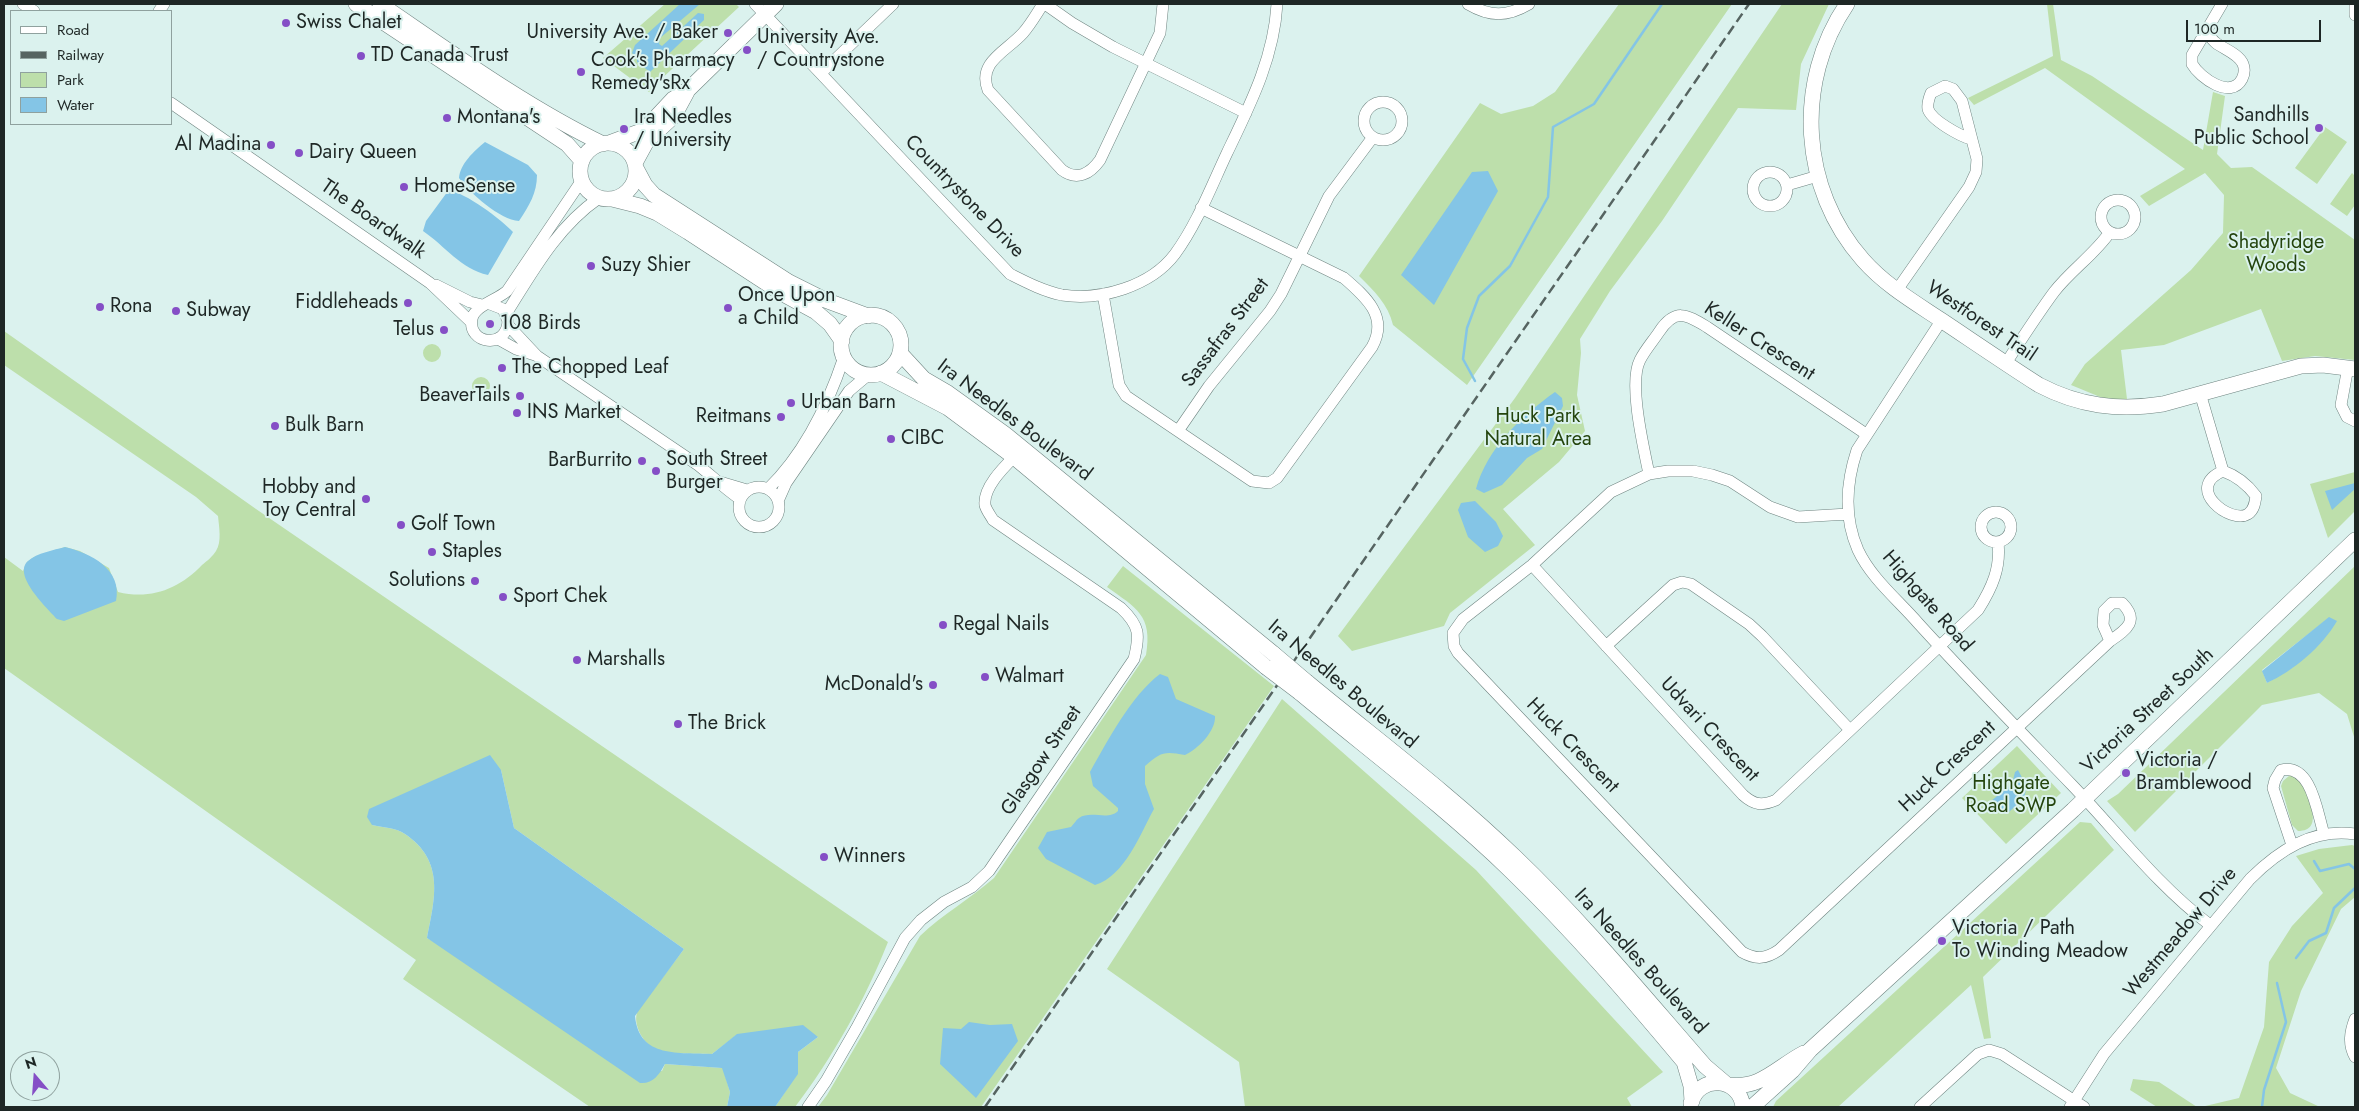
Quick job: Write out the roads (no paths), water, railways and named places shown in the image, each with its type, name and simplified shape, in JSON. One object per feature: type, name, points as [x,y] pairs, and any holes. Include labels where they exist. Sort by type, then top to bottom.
[{"type":"main road","points":[[356,4],[560,140],[582,160]]},
{"type":"main road","points":[[380,4],[518,95],[577,131],[626,149],[645,185],[654,195],[788,282],[825,300],[868,316],[878,316],[894,326],[899,334],[900,353],[890,369],[874,374],[854,369],[844,357],[842,342],[844,332],[850,324],[868,316]]},
{"type":"main road","points":[[606,198],[620,197],[632,186],[636,167],[647,142],[674,116],[689,89],[760,9],[776,4]]},
{"type":"main road","name":"Westforest Trail","points":[[1846,4],[1834,23],[1822,50],[1815,77],[1810,123],[1818,176],[1836,222],[1849,242],[1864,260],[1897,290],[2006,363],[2059,395],[2093,405],[2141,408],[2301,366],[2323,365],[2352,368]]},
{"type":"main road","points":[[689,89],[673,99],[644,130],[606,143],[587,153],[582,160],[582,180],[591,194],[640,206],[657,213],[688,232],[783,294],[816,312],[830,324],[842,342]]},
{"type":"main road","name":"Ira Needles Boulevard","points":[[900,353],[924,379],[948,393],[1005,434],[1270,660]]},
{"type":"main road","name":"Ira Needles Boulevard","points":[[874,374],[948,408],[1014,457],[1475,821],[1514,856],[1581,924],[1705,1066],[1739,1094],[1743,1107]]},
{"type":"main road","name":"Victoria Street South","points":[[1752,1107],[1792,1071],[1810,1050],[2084,798],[2355,540]]},
{"type":"main road","name":"Ira Needles Boulevard","points":[[1303,687],[1510,869],[1568,927],[1684,1062],[1692,1086],[1691,1104]]},
{"type":"main road","name":"Victoria Street South","points":[[1691,1104],[1697,1091],[1704,1086],[1714,1082],[1743,1087],[1755,1084],[1766,1078],[1784,1063],[1810,1050]]},
{"type":"street","points":[[821,74],[894,4]]},
{"type":"street","points":[[1163,4],[1160,33],[1146,64],[1094,168],[1080,176],[1066,173],[988,90],[985,82],[985,73],[989,65],[1023,32],[1044,4],[1080,28],[1146,64],[1246,113]]},
{"type":"street","name":"Countrystone Drive","points":[[760,9],[1010,274],[1034,286],[1062,295],[1104,294],[1122,290],[1141,281],[1174,256],[1201,208],[1246,113],[1271,49],[1277,4]]},
{"type":"street","points":[[1468,4],[1482,13],[1504,14],[1529,4]]},
{"type":"street","points":[[2206,31],[2214,41],[2240,58],[2244,70],[2239,84],[2230,88],[2221,87],[2195,70],[2192,64],[2192,55],[2206,31],[2222,4]]},
{"type":"street","points":[[2355,6],[2355,15]]},
{"type":"street","points":[[1897,290],[1968,187],[1976,172],[1977,159],[1963,105],[1958,94],[1953,89],[1945,86],[1931,93],[1928,100],[1928,110],[1932,116],[1958,134],[1971,139]]},
{"type":"street","name":"The Boardwalk","points":[[172,103],[430,283],[471,322]]},
{"type":"street","name":"Sassafras Street","points":[[1178,431],[1209,386],[1270,311],[1301,256],[1329,196],[1373,137]]},
{"type":"street","points":[[1787,185],[1818,176]]},
{"type":"street","points":[[582,180],[507,291],[474,312],[471,322],[474,333],[478,337],[488,340],[498,339],[516,349],[537,356],[720,482],[744,495]]},
{"type":"street","points":[[498,339],[506,330],[507,319],[524,282],[561,230],[579,212],[606,198]]},
{"type":"street","points":[[1104,294],[1119,385],[1126,396],[1252,480],[1269,483],[1282,472],[1372,347],[1378,336],[1380,326],[1376,314],[1355,288],[1344,278],[1201,208]]},
{"type":"street","points":[[2006,363],[2054,292],[2078,267],[2098,250],[2110,232]]},
{"type":"street","name":"The Boardwalk","points":[[430,283],[470,302],[486,304]]},
{"type":"street","points":[[486,304],[500,307],[507,319],[537,356]]},
{"type":"street","name":"Keller Crescent","points":[[1649,474],[1637,403],[1636,371],[1640,361],[1664,324],[1670,318],[1678,315],[1686,316],[1707,327],[1866,434]]},
{"type":"street","name":"Highgate Road","points":[[1942,321],[1866,434],[1850,471],[1848,514],[1859,550],[1870,570],[1940,647],[2160,880],[2210,925]]},
{"type":"street","points":[[768,489],[779,478],[816,426],[836,381],[844,357]]},
{"type":"street","points":[[2352,368],[2340,406],[2347,417],[2355,421]]},
{"type":"street","points":[[778,500],[786,483],[849,391],[874,374]]},
{"type":"street","points":[[2200,393],[2223,471],[2248,485],[2256,496],[2254,506],[2248,514],[2240,517],[2232,515],[2210,501],[2207,493],[2208,483],[2214,475],[2223,471]]},
{"type":"street","name":"Glasgow Street","points":[[808,1107],[826,1081],[906,938],[921,920],[944,902],[972,887],[989,871],[1134,659],[1139,636],[1132,618],[1121,608],[993,520],[985,506],[986,494],[1002,468],[1014,457]]},
{"type":"street","name":"Huck Crescent","points":[[1848,514],[1798,517],[1770,507],[1730,482],[1712,475],[1668,471],[1649,474],[1611,492],[1532,564],[1458,624],[1453,640],[1458,653],[1749,956],[1767,957],[1779,950],[2110,641]]},
{"type":"street","points":[[761,487],[768,489],[778,500],[780,508],[776,518],[772,523],[761,527],[751,526],[742,517],[739,508],[744,495],[761,487]]},
{"type":"street","name":"Udvari Crescent","points":[[1532,564],[1743,795],[1756,804],[1763,805],[1776,800],[1978,610],[1986,598],[1997,571],[2000,557],[1998,542]]},
{"type":"street","points":[[1606,646],[1673,585],[1682,582],[1691,584],[1723,605],[1762,636],[1850,730]]},
{"type":"street","points":[[2292,845],[2273,788],[2277,774],[2281,770],[2294,770],[2302,775],[2308,784],[2324,834]]},
{"type":"street","name":"Westmeadow Drive","points":[[2072,1104],[2104,1054],[2210,925],[2269,860],[2292,845],[2324,834],[2355,834]]},
{"type":"street","points":[[2355,1019],[2350,1038],[2350,1047],[2355,1057]]},
{"type":"street","points":[[1920,1107],[1978,1054],[1989,1050],[2002,1054],[2072,1104],[2084,1107]]},
{"type":"water","points":[[680,4],[700,4],[660,38],[659,44],[662,46],[698,13],[704,14],[704,20],[650,72],[637,62],[637,57],[632,53],[635,45]]},
{"type":"water","points":[[485,142],[528,165],[537,175],[536,188],[532,199],[519,221],[503,216],[495,211],[470,191],[459,178],[465,163]]},
{"type":"water","points":[[1488,171],[1498,191],[1434,305],[1401,275],[1472,172]]},
{"type":"water","points":[[448,191],[463,195],[473,201],[513,232],[488,275],[478,272],[461,262],[423,231],[426,221]]},
{"type":"water","points":[[1555,392],[1562,398],[1563,406],[1542,449],[1527,458],[1502,485],[1484,493],[1476,489],[1488,460],[1507,434],[1542,401]]},
{"type":"water","points":[[2355,483],[2355,489],[2332,510],[2325,491]]},
{"type":"water","points":[[1475,501],[1496,522],[1503,536],[1498,546],[1485,552],[1468,537],[1458,510],[1461,503]]},
{"type":"water","points":[[65,547],[85,553],[110,571],[117,590],[116,601],[64,621],[57,619],[39,600],[28,583],[24,574],[24,567],[28,561],[36,556]]},
{"type":"water","points":[[2329,617],[2337,621],[2315,649],[2297,665],[2267,683],[2262,671]]},
{"type":"water","points":[[1160,674],[1168,677],[1176,699],[1215,716],[1215,722],[1205,739],[1190,752],[1185,755],[1167,753],[1159,755],[1145,766],[1145,784],[1154,809],[1123,864],[1106,880],[1095,885],[1046,859],[1038,848],[1047,832],[1071,827],[1078,819],[1084,816],[1109,815],[1118,811],[1118,808],[1093,786],[1090,772],[1130,706],[1149,683]]},
{"type":"water","points":[[490,755],[501,770],[514,828],[684,949],[635,1016],[638,1030],[644,1040],[663,1050],[712,1054],[737,1034],[803,1025],[818,1037],[798,1052],[798,1074],[775,1107],[727,1107],[730,1092],[722,1068],[665,1064],[655,1078],[649,1082],[640,1083],[427,938],[434,895],[432,868],[418,845],[405,834],[393,829],[372,825],[367,817],[369,809]]},
{"type":"water","points":[[2018,770],[2026,790],[2023,799],[2007,814],[1994,809],[1991,801],[2012,784],[2015,772]]},
{"type":"water","points":[[969,1022],[990,1025],[1012,1024],[1018,1041],[976,1098],[940,1064],[943,1028],[961,1029]]},
{"type":"waterway","points":[[1475,381],[1463,359],[1467,328],[1479,296],[1510,266],[1548,197],[1553,127],[1594,104],[1662,4]]},
{"type":"waterway","points":[[2314,861],[2320,871],[2349,864],[2355,869]]},
{"type":"waterway","points":[[2296,958],[2309,941],[2326,933],[2334,908],[2355,888]]},
{"type":"waterway","points":[[2262,1107],[2264,1090],[2286,1022],[2277,983]]},
{"type":"railway","points":[[985,1107],[1749,4]]},
{"type":"place","name":"Swiss Chalet","points":[[286,23]]},
{"type":"place","name":"University Ave. / Baker","points":[[728,33]]},
{"type":"place","name":"University Ave. / Countrystone","points":[[747,50]]},
{"type":"place","name":"TD Canada Trust","points":[[361,56]]},
{"type":"place","name":"Cook's Pharmacy Remedy'sRx","points":[[581,72]]},
{"type":"place","name":"Montana's","points":[[447,118]]},
{"type":"place","name":"Sandhills Public School","points":[[2319,128]]},
{"type":"place","name":"Ira Needles / University","points":[[624,129]]},
{"type":"place","name":"Al Madina","points":[[271,145]]},
{"type":"place","name":"Dairy Queen","points":[[299,153]]},
{"type":"place","name":"HomeSense","points":[[404,187]]},
{"type":"place","name":"Suzy Shier","points":[[591,266]]},
{"type":"place","name":"Fiddleheads","points":[[408,303]]},
{"type":"place","name":"Rona","points":[[100,307]]},
{"type":"place","name":"Once Upon a Child","points":[[728,308]]},
{"type":"place","name":"Subway","points":[[176,311]]},
{"type":"place","name":"108 Birds","points":[[490,324]]},
{"type":"place","name":"Telus","points":[[444,330]]},
{"type":"place","name":"The Chopped Leaf","points":[[502,368]]},
{"type":"place","name":"BeaverTails","points":[[520,396]]},
{"type":"place","name":"Urban Barn","points":[[791,403]]},
{"type":"place","name":"INS Market","points":[[517,413]]},
{"type":"place","name":"Reitmans","points":[[781,417]]},
{"type":"place","name":"Bulk Barn","points":[[275,426]]},
{"type":"place","name":"CIBC","points":[[891,439]]},
{"type":"place","name":"BarBurrito","points":[[642,461]]},
{"type":"place","name":"South Street Burger","points":[[656,471]]},
{"type":"place","name":"Hobby and Toy Central","points":[[366,499]]},
{"type":"place","name":"Golf Town","points":[[401,525]]},
{"type":"place","name":"Staples","points":[[432,552]]},
{"type":"place","name":"Solutions","points":[[475,581]]},
{"type":"place","name":"Sport Chek","points":[[503,597]]},
{"type":"place","name":"Regal Nails","points":[[943,625]]},
{"type":"place","name":"Marshalls","points":[[577,660]]},
{"type":"place","name":"Walmart","points":[[985,677]]},
{"type":"place","name":"McDonald's","points":[[933,685]]},
{"type":"place","name":"The Brick","points":[[678,724]]},
{"type":"place","name":"Victoria / Bramblewood","points":[[2126,773]]},
{"type":"place","name":"Winners","points":[[824,857]]},
{"type":"place","name":"Victoria / Path To Winding Meadow","points":[[1942,941]]},
{"type":"park label","name":"Shadyridge Woods","points":[[2276,254]]},
{"type":"park label","name":"Huck Park Natural Area","points":[[1538,428]]},
{"type":"park label","name":"Highgate Road SWP","points":[[2011,796]]}]
